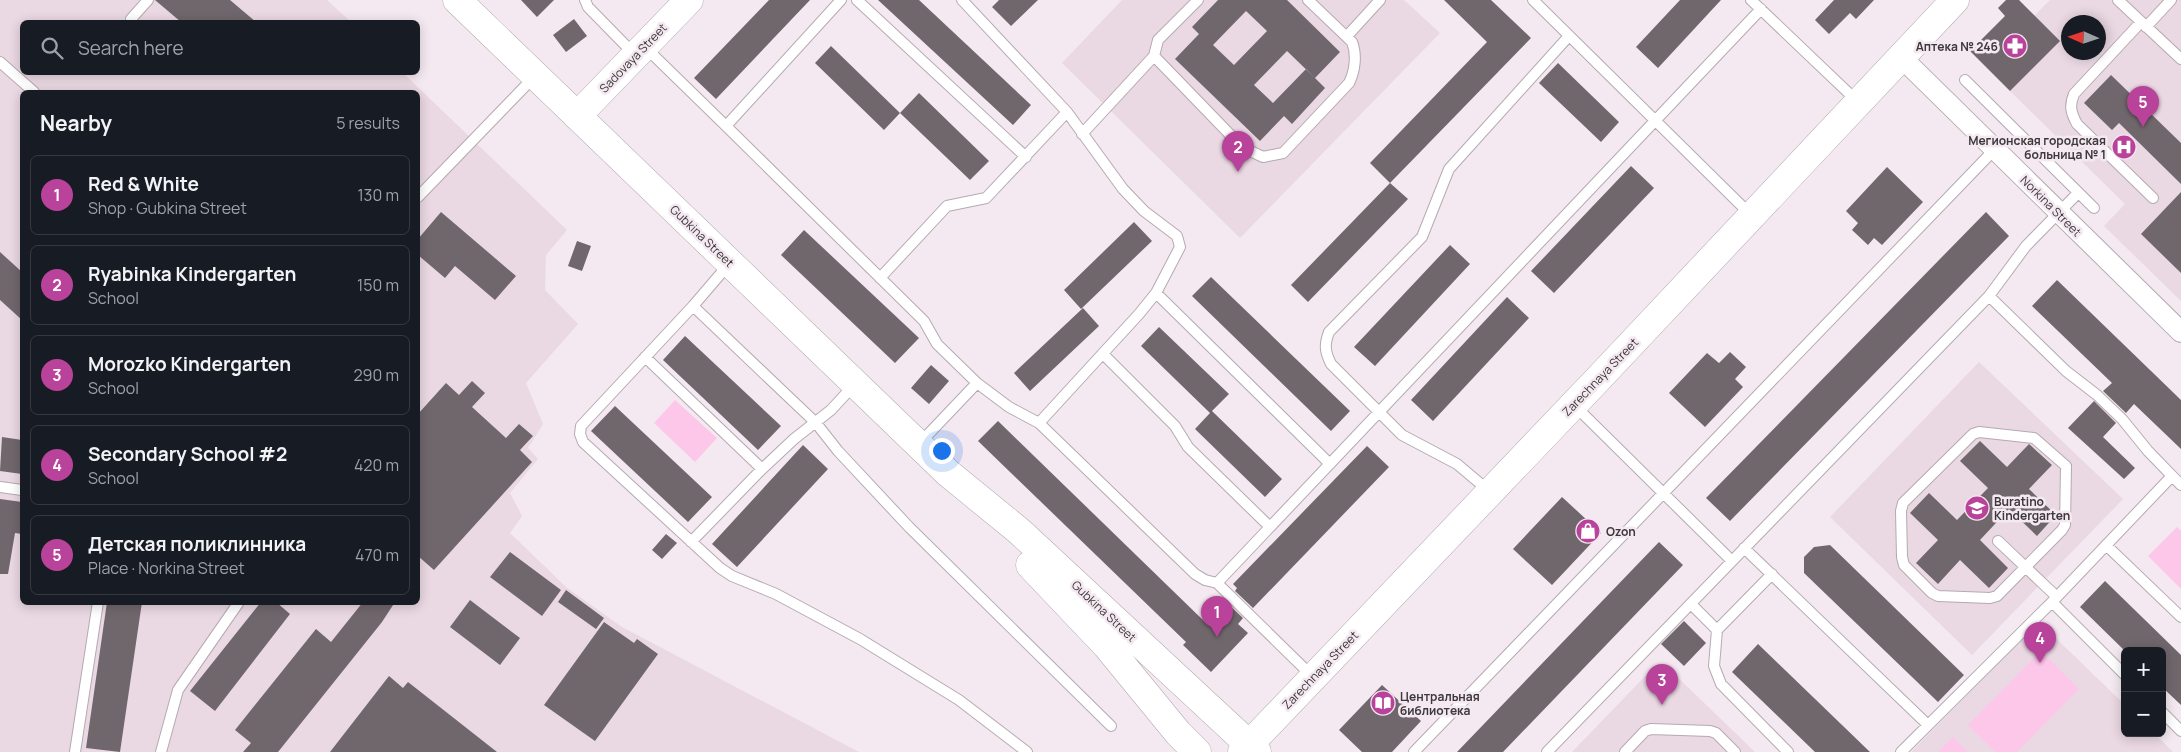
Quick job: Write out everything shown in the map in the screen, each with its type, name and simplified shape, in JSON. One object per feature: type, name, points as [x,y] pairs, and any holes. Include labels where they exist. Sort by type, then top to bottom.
[{"type":"main road","name":"Gubkina Street","points":[[456,0],[918,445],[948,473],[1019,531],[1249,750]]},
{"type":"main road","name":"Sadovaya Street","points":[[577,116],[689,0]]},
{"type":"main road","name":"Zarechnaya Street","points":[[1249,750],[1313,678],[1574,405],[1955,0]]},
{"type":"main road","name":"Gubkina Street","points":[[948,473],[1006,540],[1106,646],[1197,752]]},
{"type":"street","name":"Norkina Street","points":[[1902,57],[2058,213],[2181,332]]},
{"type":"lane","points":[[130,19],[148,0]]},
{"type":"lane","points":[[585,0],[588,7],[726,126],[924,321],[937,344],[978,383],[1009,407],[1039,423],[1194,574],[1205,580],[1218,583],[1313,678]]},
{"type":"lane","points":[[726,126],[841,0]]},
{"type":"lane","points":[[857,0],[1026,157]]},
{"type":"lane","points":[[1082,134],[1154,56],[1158,40],[1198,0]]},
{"type":"lane","points":[[1154,56],[1242,147],[1263,157],[1275,156],[1283,153],[1349,83],[1353,76],[1355,50],[1348,35],[1308,0]]},
{"type":"lane","points":[[1348,35],[1380,0]]},
{"type":"lane","points":[[1533,0],[1752,216]]},
{"type":"lane","points":[[1751,0],[1858,102]]},
{"type":"lane","points":[[2118,0],[2181,59]]},
{"type":"lane","points":[[2153,198],[2077,124],[2071,113],[2070,102],[2074,94],[2144,24],[2171,0]]},
{"type":"lane","points":[[967,2],[1067,112],[1122,189],[1144,211],[1177,236],[1180,248],[1156,293],[1104,355],[1039,423]]},
{"type":"lane","points":[[1218,583],[1760,9]]},
{"type":"lane","points":[[1490,492],[1457,464],[1402,435],[1331,364],[1324,344],[1329,332],[1422,237],[1449,169],[1569,36]]},
{"type":"lane","points":[[0,62],[32,90]]},
{"type":"lane","points":[[420,195],[535,76]]},
{"type":"lane","points":[[1966,80],[2094,208]]},
{"type":"lane","points":[[880,278],[947,206],[986,198],[1067,112]]},
{"type":"lane","points":[[1414,752],[1995,149]]},
{"type":"lane","points":[[1547,752],[1989,296],[2026,246],[2078,193]]},
{"type":"lane","points":[[730,263],[693,306],[581,426],[580,434],[583,442],[691,542],[732,576],[776,594],[832,623],[950,695],[1027,752]]},
{"type":"lane","points":[[1156,293],[1330,464]]},
{"type":"lane","points":[[1989,296],[2066,371],[2097,395],[2122,419],[2148,451],[2181,485]]},
{"type":"lane","points":[[693,306],[816,423],[838,452],[909,527],[1111,726]]},
{"type":"lane","points":[[1104,355],[1175,426],[1188,447],[1270,527]]},
{"type":"lane","points":[[645,357],[762,469]]},
{"type":"lane","points":[[918,445],[978,383]]},
{"type":"lane","points":[[691,542],[762,469],[794,439],[831,410],[855,384]]},
{"type":"lane","points":[[1574,405],[1732,561]]},
{"type":"lane","points":[[1973,434],[2034,438],[2066,466],[2065,525],[2026,567],[1997,596],[1990,598],[1938,596],[1904,565],[1902,557],[1901,511],[1903,503],[1973,434]]},
{"type":"lane","points":[[1901,752],[2054,599],[2172,476]]},
{"type":"lane","points":[[0,487],[20,490]]},
{"type":"lane","points":[[1998,541],[2026,567],[2121,671]]},
{"type":"lane","points":[[2106,545],[2181,617]]},
{"type":"lane","points":[[1744,548],[1928,725]]},
{"type":"lane","points":[[1772,574],[1717,630],[1714,666],[1721,684],[1788,752]]},
{"type":"lane","points":[[1691,604],[1717,630]]},
{"type":"lane","points":[[75,752],[98,605]]},
{"type":"lane","points":[[161,752],[178,690],[237,605]]},
{"type":"lane","points":[[2166,716],[2181,731]]},
{"type":"lane","points":[[1625,752],[1645,731],[1651,729],[1710,731],[1716,733],[1735,752]]},
{"type":"shaded area","points":[[0,0],[327,0],[349,20],[20,20],[20,75],[405,75],[567,230],[546,255],[545,290],[578,324],[526,383],[543,424],[528,448],[538,459],[510,493],[522,516],[510,533],[566,587],[622,627],[859,752],[0,752]]},
{"type":"shaded area","points":[[1122,0],[1404,0],[1440,33],[1240,238],[1062,63]]},
{"type":"shaded area","name":"Мегионская городская больница № 1","points":[[2050,0],[2181,0],[2181,301],[2104,226],[2125,204],[2010,91],[2059,41],[2034,16]]},
{"type":"shaded area","name":"Buratino Kindergarten","points":[[1979,362],[2123,499],[1972,655],[1830,517]]},
{"type":"shaded area","points":[[675,400],[717,438],[695,462],[654,423]]},
{"type":"shaded area","points":[[2177,527],[2181,531],[2181,589],[2148,556]]},
{"type":"shaded area","points":[[2039,622],[2121,701],[2121,737],[2158,737],[2173,752],[1911,752]]},
{"type":"shaded area","points":[[2041,651],[2079,689],[2017,752],[1995,752],[1968,725]]},
{"type":"shaded area","points":[[1652,669],[1670,670],[1755,752],[1572,752]]},
{"type":"shaded area","points":[[1953,737],[1968,752],[1938,752]]},
{"type":"building","points":[[155,0],[230,0],[254,20],[179,20]]},
{"type":"building","points":[[521,0],[554,0],[537,17]]},
{"type":"building","points":[[769,0],[810,0],[716,99],[694,78]]},
{"type":"building","points":[[878,0],[919,0],[1031,105],[1013,125]]},
{"type":"building","points":[[999,0],[1038,0],[1011,26],[992,7]]},
{"type":"building","points":[[1218,0],[1287,0],[1340,52],[1315,78],[1325,88],[1292,124],[1284,116],[1260,141],[1175,59],[1199,34],[1192,27]],"holes":[[[1246,11],[1267,31],[1234,65],[1213,45]],[[1287,51],[1306,69],[1273,103],[1254,85]]]},
{"type":"building","points":[[1444,0],[1491,0],[1531,38],[1390,183],[1370,163],[1487,42]]},
{"type":"building","points":[[1680,0],[1721,0],[1658,68],[1636,47]]},
{"type":"building","points":[[1834,0],[1874,0],[1856,19],[1850,13],[1829,34],[1815,20]]},
{"type":"building","name":"Аптека № 246","points":[[2006,0],[2019,0],[2060,41],[2010,91],[1970,51],[2005,16],[1998,8]]},
{"type":"building","points":[[574,19],[587,36],[566,52],[553,35]]},
{"type":"building","points":[[831,46],[900,113],[884,130],[815,63]]},
{"type":"building","points":[[1558,63],[1619,122],[1601,142],[1539,83]]},
{"type":"building","points":[[2111,75],[2181,143],[2181,184],[2119,123],[2112,130],[2084,103]]},
{"type":"building","points":[[919,93],[989,161],[970,180],[900,113]]},
{"type":"building","points":[[1631,166],[1654,188],[1554,293],[1531,271]]},
{"type":"building","points":[[1887,167],[1923,202],[1882,245],[1874,238],[1868,245],[1852,230],[1858,223],[1846,211]]},
{"type":"building","points":[[1390,183],[1408,199],[1308,302],[1291,285]]},
{"type":"building","points":[[2181,192],[2181,273],[2141,234]]},
{"type":"building","points":[[441,212],[516,276],[495,300],[455,266],[445,278],[420,257],[420,237]]},
{"type":"building","points":[[1986,212],[2009,236],[1730,521],[1706,498]]},
{"type":"building","points":[[1134,222],[1152,241],[1081,309],[1064,290]]},
{"type":"building","points":[[804,230],[919,338],[895,363],[781,255]]},
{"type":"building","points":[[577,241],[591,246],[582,271],[568,266]]},
{"type":"building","points":[[1450,245],[1470,264],[1375,366],[1354,347]]},
{"type":"building","points":[[0,252],[20,270],[20,318],[0,300]]},
{"type":"building","points":[[1211,277],[1350,411],[1331,431],[1192,296]]},
{"type":"building","points":[[2057,280],[2181,400],[2181,449],[2134,404],[2126,413],[2103,391],[2112,383],[2032,306]]},
{"type":"building","points":[[1507,297],[1529,318],[1433,421],[1411,400]]},
{"type":"building","points":[[1083,308],[1099,326],[1030,391],[1014,373]]},
{"type":"building","points":[[1159,327],[1229,394],[1212,411],[1282,479],[1265,497],[1195,429],[1210,413],[1141,346]]},
{"type":"building","points":[[685,336],[781,426],[758,450],[663,360]]},
{"type":"building","points":[[1730,352],[1746,367],[1735,379],[1743,387],[1705,427],[1669,393],[1707,353],[1719,363]]},
{"type":"building","points":[[931,365],[949,381],[929,404],[911,388]]},
{"type":"building","points":[[472,381],[485,393],[472,407],[506,438],[519,424],[533,436],[520,450],[532,462],[434,570],[420,558],[420,412],[446,383],[459,395]]},
{"type":"building","points":[[2094,401],[2116,423],[2103,437],[2135,468],[2124,479],[2068,428]]},
{"type":"building","points":[[615,406],[712,497],[688,522],[591,431]]},
{"type":"building","points":[[998,421],[1205,622],[1225,601],[1243,618],[1238,624],[1248,633],[1211,672],[1183,645],[1186,642],[978,441]]},
{"type":"building","points":[[2,437],[20,440],[20,474],[0,471]]},
{"type":"building","points":[[1980,441],[2007,467],[2029,444],[2052,465],[2029,489],[2056,515],[2037,536],[2009,509],[1980,540],[2008,568],[1989,588],[1960,560],[1938,584],[1916,563],[1938,540],[1910,513],[1929,493],[1957,520],[1988,488],[1960,461]]},
{"type":"building","points":[[803,445],[828,469],[737,567],[712,544]]},
{"type":"building","points":[[1367,446],[1389,467],[1253,608],[1235,591],[1237,588],[1233,584]]},
{"type":"building","points":[[1562,497],[1601,533],[1552,585],[1513,549]]},
{"type":"building","points":[[0,499],[20,502],[20,534],[15,533],[8,574],[0,574]]},
{"type":"building","points":[[666,534],[677,543],[662,559],[652,550]]},
{"type":"building","points":[[1659,542],[1683,565],[1503,752],[1457,752]]},
{"type":"building","points":[[1830,545],[1964,675],[1938,702],[1804,573],[1804,557],[1814,547]]},
{"type":"building","points":[[510,552],[561,590],[542,616],[490,577]]},
{"type":"building","points":[[2105,581],[2181,655],[2181,705],[2166,691],[2166,647],[2121,647],[2080,607]]},
{"type":"building","points":[[566,590],[604,618],[596,629],[558,602]]},
{"type":"building","points":[[470,600],[520,638],[500,665],[450,627]]},
{"type":"building","points":[[107,605],[142,605],[120,752],[86,748]]},
{"type":"building","points":[[259,605],[280,605],[290,614],[215,711],[190,691]]},
{"type":"building","points":[[361,605],[393,605],[382,622],[278,752],[243,752],[251,743],[235,730],[316,629],[331,642]]},
{"type":"building","points":[[1684,621],[1706,643],[1684,666],[1661,644]]},
{"type":"building","points":[[604,622],[634,643],[637,639],[658,654],[595,741],[544,705]]},
{"type":"building","points":[[1758,644],[1870,752],[1815,752],[1732,672]]},
{"type":"building","points":[[389,676],[403,688],[408,682],[497,752],[330,752]]},
{"type":"building","name":"Центральная библиотека","points":[[1382,685],[1421,721],[1392,752],[1362,752],[1339,730]]},
{"type":"place","name":"Аптека № 246","points":[[2015,46]]},
{"type":"place","name":"Детская поликлинника","points":[[2143,127]]},
{"type":"place","name":"Мегионская городская больница № 1","points":[[2124,147]]},
{"type":"place","name":"Ryabinka Kindergarten","points":[[1238,172]]},
{"type":"place","name":"Buratino Kindergarten","points":[[1977,508]]},
{"type":"place","name":"Ozon","points":[[1588,531]]},
{"type":"place","name":"Red & White","points":[[1217,637]]},
{"type":"place","name":"Secondary School #2","points":[[2040,663]]},
{"type":"place","name":"Центральная библиотека","points":[[1383,703]]},
{"type":"place","name":"Morozko Kindergarten","points":[[1662,705]]}]
